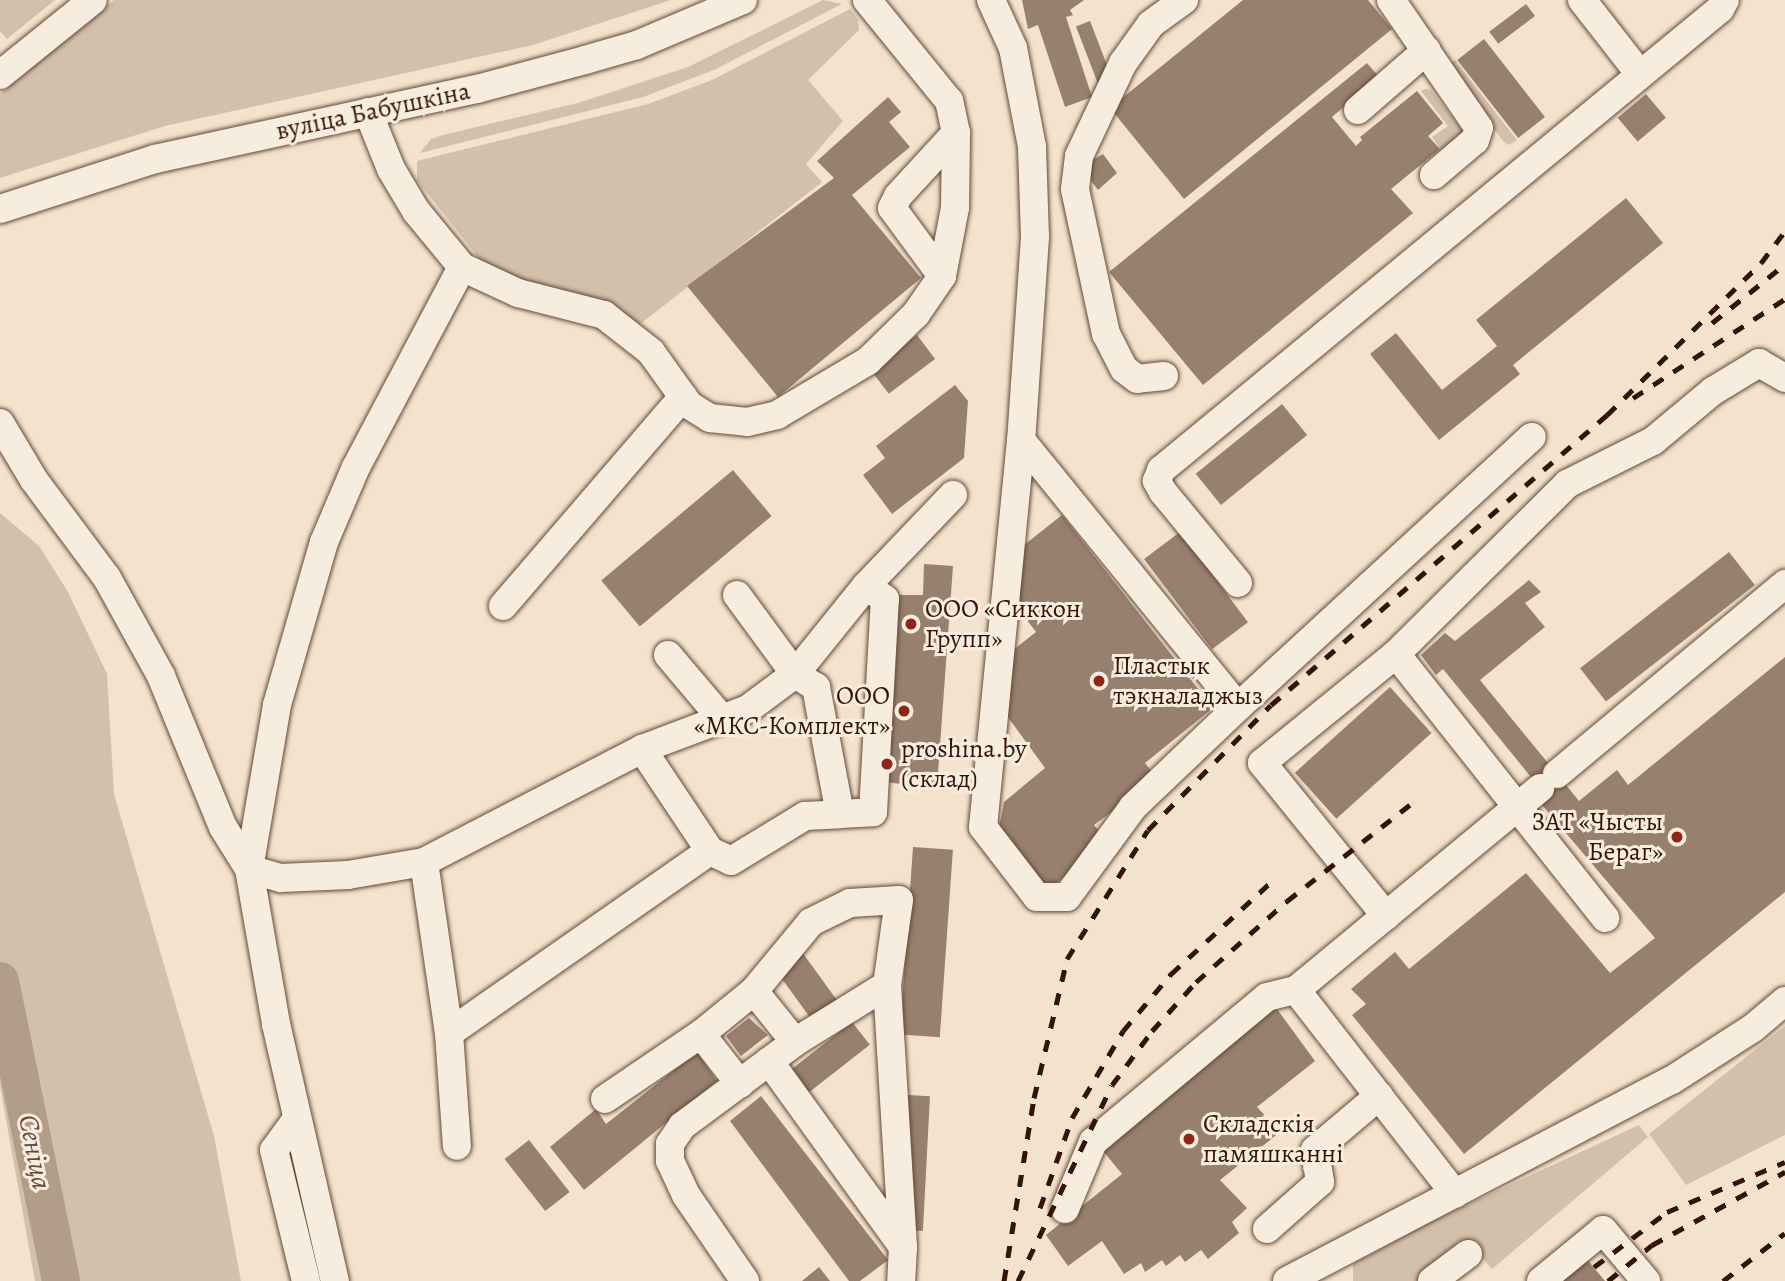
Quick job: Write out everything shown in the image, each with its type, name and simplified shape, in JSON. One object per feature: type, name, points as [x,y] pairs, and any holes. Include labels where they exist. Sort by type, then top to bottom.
[{"type":"street","points":[[2,68],[93,0]]},
{"type":"street","name":"вуліца Бабушкіна","points":[[0,209],[155,159],[368,112],[598,56],[743,0]]},
{"type":"street","points":[[368,112],[404,190],[461,267],[518,293],[604,315],[651,352],[683,397],[710,418],[747,422],[777,415],[868,361],[916,314],[942,276],[955,208],[956,133],[949,100],[936,78],[867,0]]},
{"type":"street","points":[[991,0],[1013,48],[1033,158],[1035,237],[1021,440],[983,827],[1037,897],[1067,897],[1133,807],[1238,707],[1532,438]]},
{"type":"street","points":[[1164,376],[1138,379],[1124,369],[1106,334],[1075,189],[1079,156],[1123,63],[1151,24],[1184,0]]},
{"type":"street","points":[[1391,0],[1479,128],[1475,140],[1434,175]]},
{"type":"street","points":[[1582,0],[1639,73]]},
{"type":"street","points":[[1238,583],[1163,492],[1157,481],[1161,470],[1639,73],[1720,9],[1725,0]]},
{"type":"street","points":[[1358,110],[1427,50]]},
{"type":"street","points":[[942,276],[892,208],[898,196],[956,133]]},
{"type":"street","points":[[335,1281],[296,1120],[249,869],[277,705],[324,542],[356,467],[461,267]]},
{"type":"street","points":[[1386,916],[1262,763],[1396,654],[1567,484],[1653,441],[1713,391],[1759,363],[1785,378]]},
{"type":"street","points":[[503,606],[683,397]]},
{"type":"street","points":[[0,423],[34,480],[107,578],[161,676],[223,827],[249,869],[281,878],[348,875],[424,862],[642,749],[748,709],[795,674],[866,586],[953,495]]},
{"type":"street","points":[[1021,440],[1238,707]]},
{"type":"street","points":[[1065,1209],[1093,1142],[1267,997],[1296,990],[1785,584]]},
{"type":"street","points":[[642,749],[710,851],[731,861],[805,816],[873,812],[884,598],[866,586]]},
{"type":"street","points":[[737,595],[795,674],[816,687],[840,814]]},
{"type":"street","points":[[1396,654],[1605,918]]},
{"type":"street","points":[[668,655],[722,719]]},
{"type":"street","points":[[449,1033],[710,851]]},
{"type":"street","points":[[424,862],[449,1033],[457,1146]]},
{"type":"street","points":[[605,1099],[701,1034],[754,991],[811,922],[850,903],[898,900],[887,985],[903,1247],[901,1281]]},
{"type":"street","points":[[745,1281],[686,1195],[670,1161],[670,1144],[682,1126],[769,1061],[887,985]]},
{"type":"street","points":[[1296,990],[1455,1194]]},
{"type":"street","points":[[754,991],[795,1042]]},
{"type":"street","points":[[1287,1281],[1333,1271],[1455,1194],[1672,1080],[1753,1028],[1785,1002]]},
{"type":"street","points":[[701,1034],[740,1084]]},
{"type":"street","points":[[769,1061],[903,1247]]},
{"type":"street","points":[[1267,1228],[1320,1182],[1315,1150],[1379,1096]]},
{"type":"street","points":[[296,1120],[274,1150],[306,1281]]},
{"type":"street","points":[[1541,1281],[1603,1230],[1646,1281]]},
{"type":"street","points":[[1432,1281],[1468,1254]]},
{"type":"shaded area","points":[[0,0],[55,0],[7,39],[0,31]]},
{"type":"shaded area","points":[[114,0],[671,0],[533,45],[165,126],[0,178],[0,94]]},
{"type":"shaded area","points":[[823,0],[842,4],[714,70],[643,97],[420,153],[431,139],[443,135],[578,103],[688,67]]},
{"type":"shaded area","points":[[850,9],[858,19],[859,30],[808,80],[843,121],[806,164],[822,182],[639,325],[610,303],[523,284],[481,261],[417,180],[417,161],[648,104],[712,80]]},
{"type":"shaded area","points":[[1455,60],[1517,140],[1509,145],[1504,142],[1450,72],[1448,65]]},
{"type":"shaded area","points":[[1431,90],[1462,130],[1462,137],[1442,151],[1432,137],[1448,126],[1421,91]]},
{"type":"shaded area","points":[[0,513],[39,546],[68,592],[107,674],[114,794],[214,1136],[241,1281],[35,1281],[0,1086]]},
{"type":"shaded area","points":[[1785,1026],[1785,1135],[1686,1185],[1649,1134]]},
{"type":"shaded area","points":[[1639,1125],[1648,1137],[1492,1269],[1467,1240],[1417,1281],[1353,1281],[1353,1264],[1419,1227]]},
{"type":"building","points":[[1022,0],[1084,0],[1070,10],[1073,15],[1066,17],[1092,97],[1065,107],[1038,25],[1028,29]]},
{"type":"building","points":[[1243,0],[1368,0],[1392,29],[1184,199],[1110,108]]},
{"type":"building","points":[[1526,4],[1535,16],[1498,44],[1489,32]]},
{"type":"building","points":[[1090,21],[1113,80],[1099,85],[1076,26]]},
{"type":"building","points":[[1484,39],[1545,117],[1518,138],[1457,60]]},
{"type":"building","points":[[1367,63],[1379,77],[1332,117],[1356,146],[1362,140],[1360,137],[1417,91],[1443,123],[1428,136],[1440,149],[1391,189],[1413,213],[1203,385],[1109,272]]},
{"type":"building","points":[[1646,94],[1666,118],[1638,142],[1618,118]]},
{"type":"building","points":[[888,97],[901,112],[889,122],[910,147],[852,195],[921,278],[778,397],[687,286],[834,178],[817,161]]},
{"type":"building","points":[[1103,154],[1117,173],[1098,190],[1081,167]]},
{"type":"building","points":[[1626,198],[1663,243],[1513,365],[1520,374],[1439,440],[1370,354],[1396,333],[1442,390],[1497,346],[1476,320]]},
{"type":"building","points":[[917,335],[935,359],[889,394],[871,370]]},
{"type":"building","points":[[955,385],[968,401],[964,458],[892,514],[863,475],[885,458],[876,446]]},
{"type":"building","points":[[1282,404],[1307,435],[1221,505],[1196,474]]},
{"type":"building","points":[[733,470],[772,516],[640,627],[601,581]]},
{"type":"building","name":"Пластык тэкналаджыз","points":[[1062,515],[1213,708],[1145,763],[1157,778],[1094,825],[1108,842],[1047,890],[999,828],[1004,802],[1045,768],[1005,713],[1008,654],[1036,632],[1017,607],[1019,549]]},
{"type":"building","points":[[1180,532],[1248,622],[1212,649],[1144,559]]},
{"type":"building","points":[[1729,552],[1755,585],[1606,701],[1580,668]]},
{"type":"building","points":[[924,564],[953,566],[937,787],[881,782],[891,595],[923,595]]},
{"type":"building","name":"ЗАТ «Чысты Бераг»","points":[[1529,580],[1541,592],[1525,603],[1545,627],[1480,680],[1579,801],[1617,770],[1628,785],[1785,657],[1785,892],[1464,1154],[1352,1015],[1366,1004],[1351,989],[1395,952],[1409,969],[1526,873],[1610,973],[1655,938],[1537,799],[1544,793],[1443,669],[1436,675],[1421,655],[1445,633],[1455,641]]},
{"type":"building","points":[[1390,687],[1431,733],[1336,819],[1295,773]]},
{"type":"building","points":[[913,847],[953,850],[940,1037],[900,1035]]},
{"type":"building","points":[[802,952],[838,1002],[813,1021],[776,971]]},
{"type":"building","name":"Складскія памяшканні","points":[[1274,1005],[1315,1061],[1257,1107],[1280,1132],[1220,1180],[1247,1208],[1232,1222],[1239,1233],[1208,1259],[1201,1250],[1185,1262],[1180,1255],[1166,1266],[1162,1260],[1145,1272],[1141,1263],[1124,1274],[1102,1241],[1068,1266],[1046,1235],[1122,1174],[1099,1146]]},
{"type":"building","points":[[749,1018],[768,1035],[741,1056],[726,1036]]},
{"type":"building","points":[[852,1022],[870,1045],[805,1095],[787,1072]]},
{"type":"building","points":[[697,1052],[717,1081],[584,1190],[550,1147],[596,1109],[606,1124]]},
{"type":"building","points":[[908,1095],[930,1096],[923,1231],[901,1230]]},
{"type":"building","points":[[761,1096],[888,1260],[860,1281],[849,1281],[730,1121]]},
{"type":"building","points":[[529,1140],[570,1192],[545,1211],[505,1159]]},
{"type":"building","points":[[1585,1257],[1605,1281],[1555,1281]]},
{"type":"building","points":[[819,1267],[830,1281],[802,1281]]},
{"type":"waterway","name":"Сеніца","points":[[0,981],[61,1281]]},
{"type":"railway","points":[[1004,1281],[1034,1098],[1067,959],[1148,830],[1271,705],[1607,415],[1761,263],[1785,231]]},
{"type":"railway","points":[[1712,323],[1785,264]]},
{"type":"railway","points":[[1633,398],[1785,299]]},
{"type":"railway","points":[[1018,1281],[1112,1085],[1152,1031],[1196,982],[1287,901],[1417,799]]},
{"type":"railway","points":[[1040,1208],[1072,1118],[1123,1031],[1171,974],[1271,882]]},
{"type":"railway","points":[[1594,1267],[1667,1212],[1785,1162]]},
{"type":"railway","points":[[1608,1281],[1652,1245],[1785,1172]]},
{"type":"railway","points":[[1723,1281],[1785,1233]]},
{"type":"place","name":"ООО «Сиккон Групп»","points":[[911,624]]},
{"type":"place","name":"Пластык тэкналаджыз","points":[[1099,681]]},
{"type":"place","name":"ООО «МКС-Комплект»","points":[[904,711]]},
{"type":"place","name":"рroshina.by (склад)","points":[[887,764]]},
{"type":"place","name":"ЗАТ «Чысты Бераг»","points":[[1677,837]]},
{"type":"place","name":"Складскія памяшканні","points":[[1189,1139]]}]
